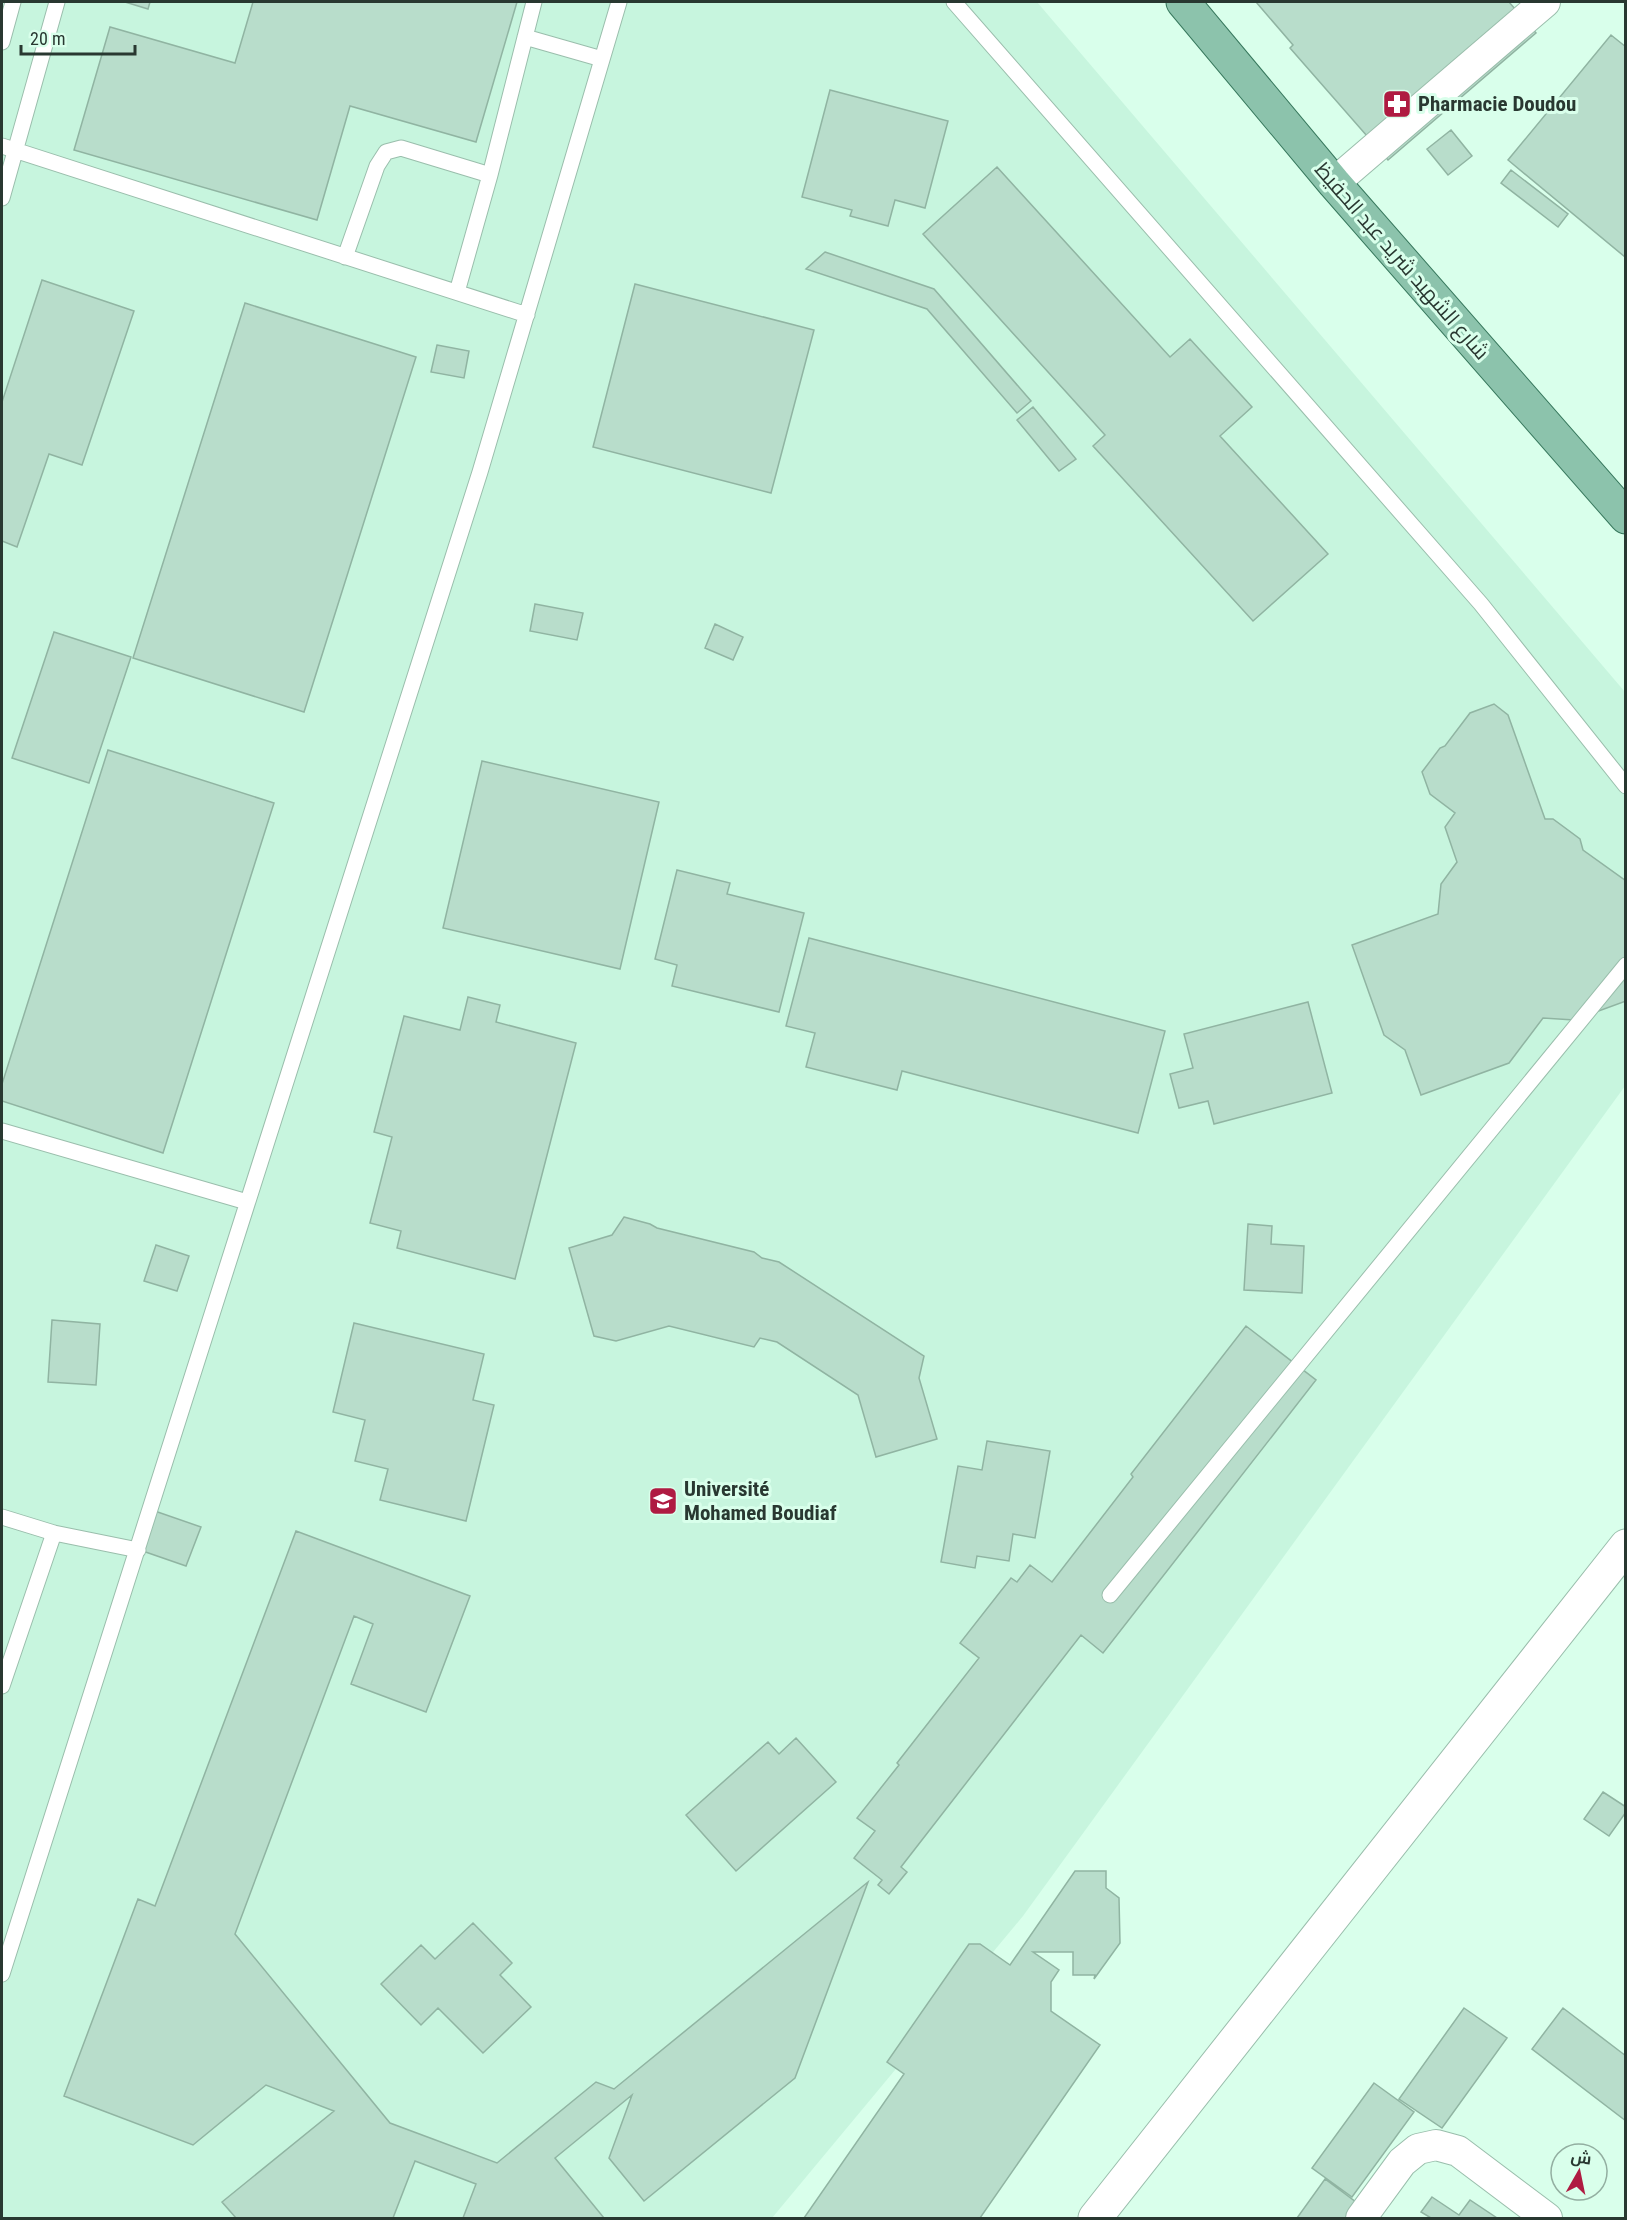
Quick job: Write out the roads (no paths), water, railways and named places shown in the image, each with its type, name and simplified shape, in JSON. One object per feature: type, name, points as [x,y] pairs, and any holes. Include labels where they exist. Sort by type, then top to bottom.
[{"type":"main road","name":"شارع الشهيد شريد عبد الحفيظ","points":[[1183,2],[1334,183],[1626,517]]},
{"type":"main road","points":[[1095,2218],[1626,1546]]},
{"type":"street","points":[[1334,183],[1545,2]]},
{"type":"street","points":[[1361,2218],[1402,2162],[1418,2149],[1436,2145],[1458,2151],[1547,2218]]},
{"type":"lane","points":[[2,42],[13,2]]},
{"type":"lane","points":[[2,198],[8,148],[57,2]]},
{"type":"lane","points":[[457,292],[490,175],[534,2]]},
{"type":"lane","points":[[2,1974],[480,472],[619,2]]},
{"type":"lane","points":[[954,2],[1481,604],[1626,786]]},
{"type":"lane","points":[[525,37],[602,59]]},
{"type":"lane","points":[[8,148],[527,315]]},
{"type":"lane","points":[[345,256],[377,166],[386,152],[401,148],[490,175]]},
{"type":"lane","points":[[1110,1594],[1626,965]]},
{"type":"lane","points":[[2,1131],[247,1202]]},
{"type":"lane","points":[[2,1517],[54,1533],[138,1550]]},
{"type":"lane","points":[[2,1686],[54,1533]]},
{"type":"place","name":"Pharmacie Doudou","points":[[1397,104]]},
{"type":"place","name":"Université Mohamed Boudiaf","points":[[663,1501]]}]
